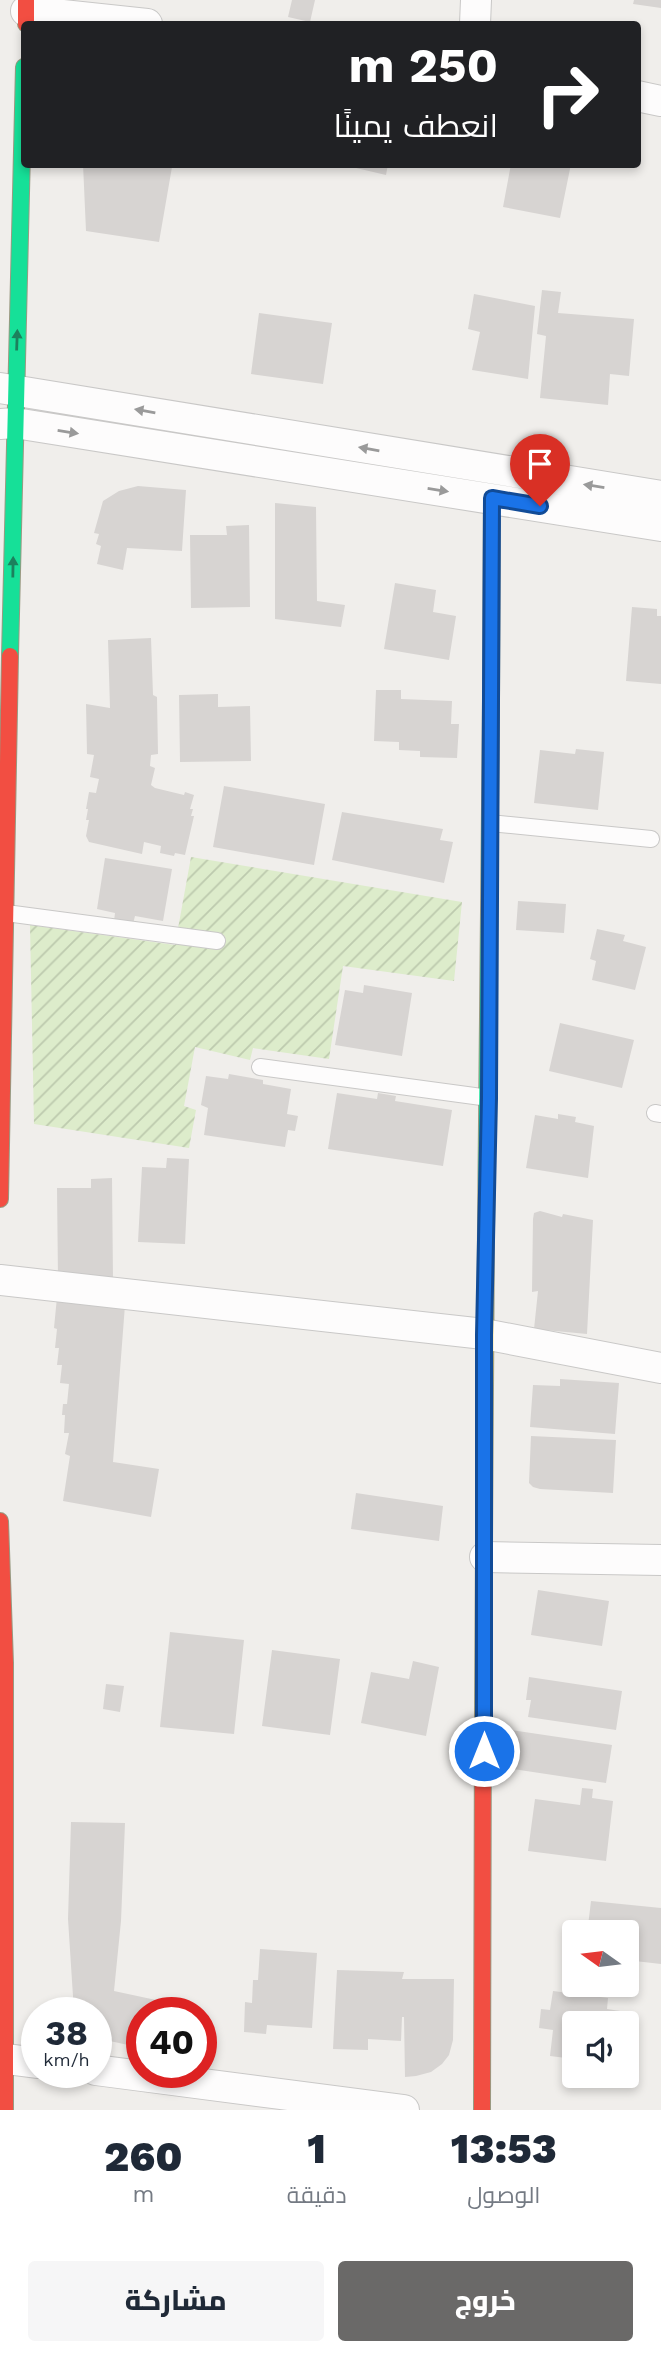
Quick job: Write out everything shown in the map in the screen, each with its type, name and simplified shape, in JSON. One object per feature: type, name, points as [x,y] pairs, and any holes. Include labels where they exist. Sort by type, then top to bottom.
[{"type":"street","points":[[475,21],[476,0]]},
{"type":"street","points":[[26,12],[117,21]]},
{"type":"street","points":[[641,97],[661,102]]},
{"type":"street","points":[[0,1199],[6,913],[8,388],[21,127]]},
{"type":"street","points":[[8,388],[490,470],[661,496]]},
{"type":"street","points":[[8,424],[661,526]]},
{"type":"street","points":[[482,2110],[484,1335],[489,1098],[492,498]]},
{"type":"street","points":[[0,1280],[484,1335],[661,1368]]},
{"type":"street","points":[[0,1521],[5,1663],[2,2058],[5,2110]]},
{"type":"street","points":[[485,1557],[661,1560]]},
{"type":"street","points":[[2,2058],[21,2061]]},
{"type":"street","points":[[112,2072],[404,2110]]},
{"type":"lane","points":[[490,823],[651,839]]},
{"type":"lane","points":[[6,913],[217,941]]},
{"type":"lane","points":[[260,1067],[489,1098]]},
{"type":"green space","points":[[191,857],[462,902],[454,981],[343,966],[329,1059],[253,1048],[250,1060],[195,1047],[184,1106],[196,1110],[189,1148],[34,1124],[30,925],[175,945]]},
{"type":"building","points":[[292,0],[315,0],[310,21],[288,17]]},
{"type":"building","points":[[634,0],[661,0],[661,8],[633,4]]},
{"type":"building","points":[[83,168],[172,168],[159,242],[86,231]]},
{"type":"building","points":[[356,168],[387,168],[386,175]]},
{"type":"building","points":[[510,168],[570,168],[560,218],[503,207]]},
{"type":"building","points":[[542,290],[561,292],[558,313],[634,319],[629,376],[610,374],[608,405],[540,398],[546,336],[537,334]]},
{"type":"building","points":[[474,294],[535,306],[528,379],[472,370],[480,332],[468,329]]},
{"type":"building","points":[[259,313],[332,323],[323,384],[251,374]]},
{"type":"building","points":[[138,486],[186,490],[182,551],[127,548],[123,570],[97,564],[101,546],[96,544],[99,534],[94,533],[103,501],[119,491]]},
{"type":"building","points":[[275,503],[316,507],[317,601],[345,605],[341,627],[275,619]]},
{"type":"building","points":[[249,525],[250,607],[191,608],[190,535],[227,535],[226,526]]},
{"type":"building","points":[[395,583],[436,590],[433,612],[456,616],[449,660],[384,649]]},
{"type":"building","points":[[632,607],[657,609],[657,616],[661,616],[661,684],[626,681]]},
{"type":"building","points":[[151,638],[153,695],[157,697],[158,754],[151,755],[150,766],[155,768],[151,785],[184,795],[185,792],[194,795],[190,809],[193,809],[191,816],[194,816],[185,855],[160,853],[161,846],[144,842],[142,854],[89,842],[86,836],[89,792],[96,793],[99,779],[90,777],[94,755],[87,754],[86,704],[110,708],[108,640]]},
{"type":"building","points":[[376,690],[401,690],[401,699],[452,701],[451,724],[459,724],[457,758],[420,757],[420,751],[399,750],[399,742],[374,741]]},
{"type":"building","points":[[218,694],[218,707],[250,706],[251,761],[180,762],[179,695]]},
{"type":"building","points":[[576,749],[604,752],[598,810],[534,803],[540,750],[575,754]]},
{"type":"building","points":[[224,786],[325,804],[314,865],[213,847]]},
{"type":"building","points":[[342,812],[443,829],[440,840],[453,842],[444,883],[332,860]]},
{"type":"building","points":[[105,858],[172,869],[163,921],[135,916],[133,924],[114,921],[115,913],[97,909]]},
{"type":"building","points":[[518,901],[566,904],[564,933],[516,930]]},
{"type":"building","points":[[597,929],[625,935],[623,941],[646,947],[635,990],[592,980],[596,961],[590,959]]},
{"type":"building","points":[[364,985],[412,993],[402,1056],[335,1045],[345,990],[363,993]]},
{"type":"building","points":[[560,1023],[634,1040],[622,1088],[549,1071]]},
{"type":"building","points":[[229,1074],[263,1080],[263,1084],[291,1089],[287,1114],[298,1116],[295,1131],[288,1130],[285,1147],[204,1135],[208,1108],[201,1105],[206,1076],[228,1079]]},
{"type":"building","points":[[337,1093],[377,1099],[378,1093],[396,1096],[395,1101],[452,1110],[443,1166],[328,1149]]},
{"type":"building","points":[[558,1114],[576,1117],[575,1122],[594,1126],[588,1178],[526,1168],[535,1115],[558,1119]]},
{"type":"building","points":[[167,1158],[189,1159],[185,1244],[138,1242],[142,1167],[166,1168]]},
{"type":"building","points":[[112,1178],[113,1279],[58,1279],[57,1188],[91,1188],[91,1179]]},
{"type":"building","points":[[540,1211],[562,1217],[563,1214],[593,1220],[587,1334],[534,1329],[538,1291],[532,1292],[533,1219],[534,1213]]},
{"type":"building","points":[[57,1297],[125,1305],[113,1462],[159,1469],[151,1517],[63,1501],[70,1456],[65,1454],[69,1433],[64,1433],[65,1415],[62,1415],[63,1404],[67,1404],[69,1384],[60,1383],[62,1365],[57,1365],[59,1348],[55,1348],[57,1329],[54,1328]]},
{"type":"building","points":[[560,1379],[619,1383],[615,1434],[530,1427],[533,1385],[560,1386]]},
{"type":"building","points":[[531,1436],[616,1440],[613,1493],[533,1487],[529,1483]]},
{"type":"building","points":[[356,1493],[443,1506],[439,1541],[351,1529]]},
{"type":"building","points":[[538,1590],[609,1601],[602,1646],[531,1635]]},
{"type":"building","points":[[170,1632],[244,1640],[234,1734],[160,1727]]},
{"type":"building","points":[[272,1650],[340,1659],[330,1735],[262,1726]]},
{"type":"building","points":[[413,1661],[439,1667],[426,1736],[361,1723],[371,1672],[409,1679]]},
{"type":"building","points":[[529,1677],[622,1691],[616,1730],[528,1717],[531,1700],[526,1700]]},
{"type":"building","points":[[106,1684],[124,1686],[120,1712],[103,1709]]},
{"type":"building","points":[[511,1730],[612,1745],[606,1783],[506,1768]]},
{"type":"building","points":[[582,1788],[593,1789],[592,1798],[613,1801],[606,1861],[528,1851],[535,1799],[580,1805]]},
{"type":"building","points":[[71,1822],[125,1823],[121,1921],[114,1991],[142,1997],[126,1997],[126,2045],[112,2041],[112,1997],[73,1997],[68,1919]]},
{"type":"building","points":[[591,1901],[661,1908],[661,1964],[639,1961],[639,1920],[589,1920]]},
{"type":"building","points":[[260,1949],[317,1953],[312,2028],[267,2025],[266,2034],[244,2032],[245,2002],[252,2003],[253,1980],[258,1980]]},
{"type":"building","points":[[337,1970],[404,1972],[402,1979],[454,1979],[453,2040],[449,2055],[442,2064],[431,2072],[405,2077],[404,2017],[401,2041],[368,2039],[368,2050],[333,2049]]},
{"type":"building","points":[[553,1991],[562,1992],[562,1997],[608,1998],[607,2009],[620,2011],[562,2011],[562,2058],[550,2056],[553,2030],[539,2028],[541,2009],[550,2010]]},
{"type":"traffic: fast","points":[[10,656],[22,168]]},
{"type":"traffic: fast","points":[[486,1228],[491,701]]},
{"type":"traffic: slow","points":[[483,1705],[486,1228]]},
{"type":"traffic: jam","points":[[26,0],[26,21]]},
{"type":"traffic: jam","points":[[491,701],[492,498]]},
{"type":"traffic: jam","points":[[0,1199],[10,656]]},
{"type":"traffic: jam","points":[[0,1521],[5,1663],[5,2110]]},
{"type":"traffic: jam","points":[[482,2110],[483,1705]]},
{"type":"route","points":[[484,1751],[484,1335],[489,1098],[492,498],[540,506]]}]
